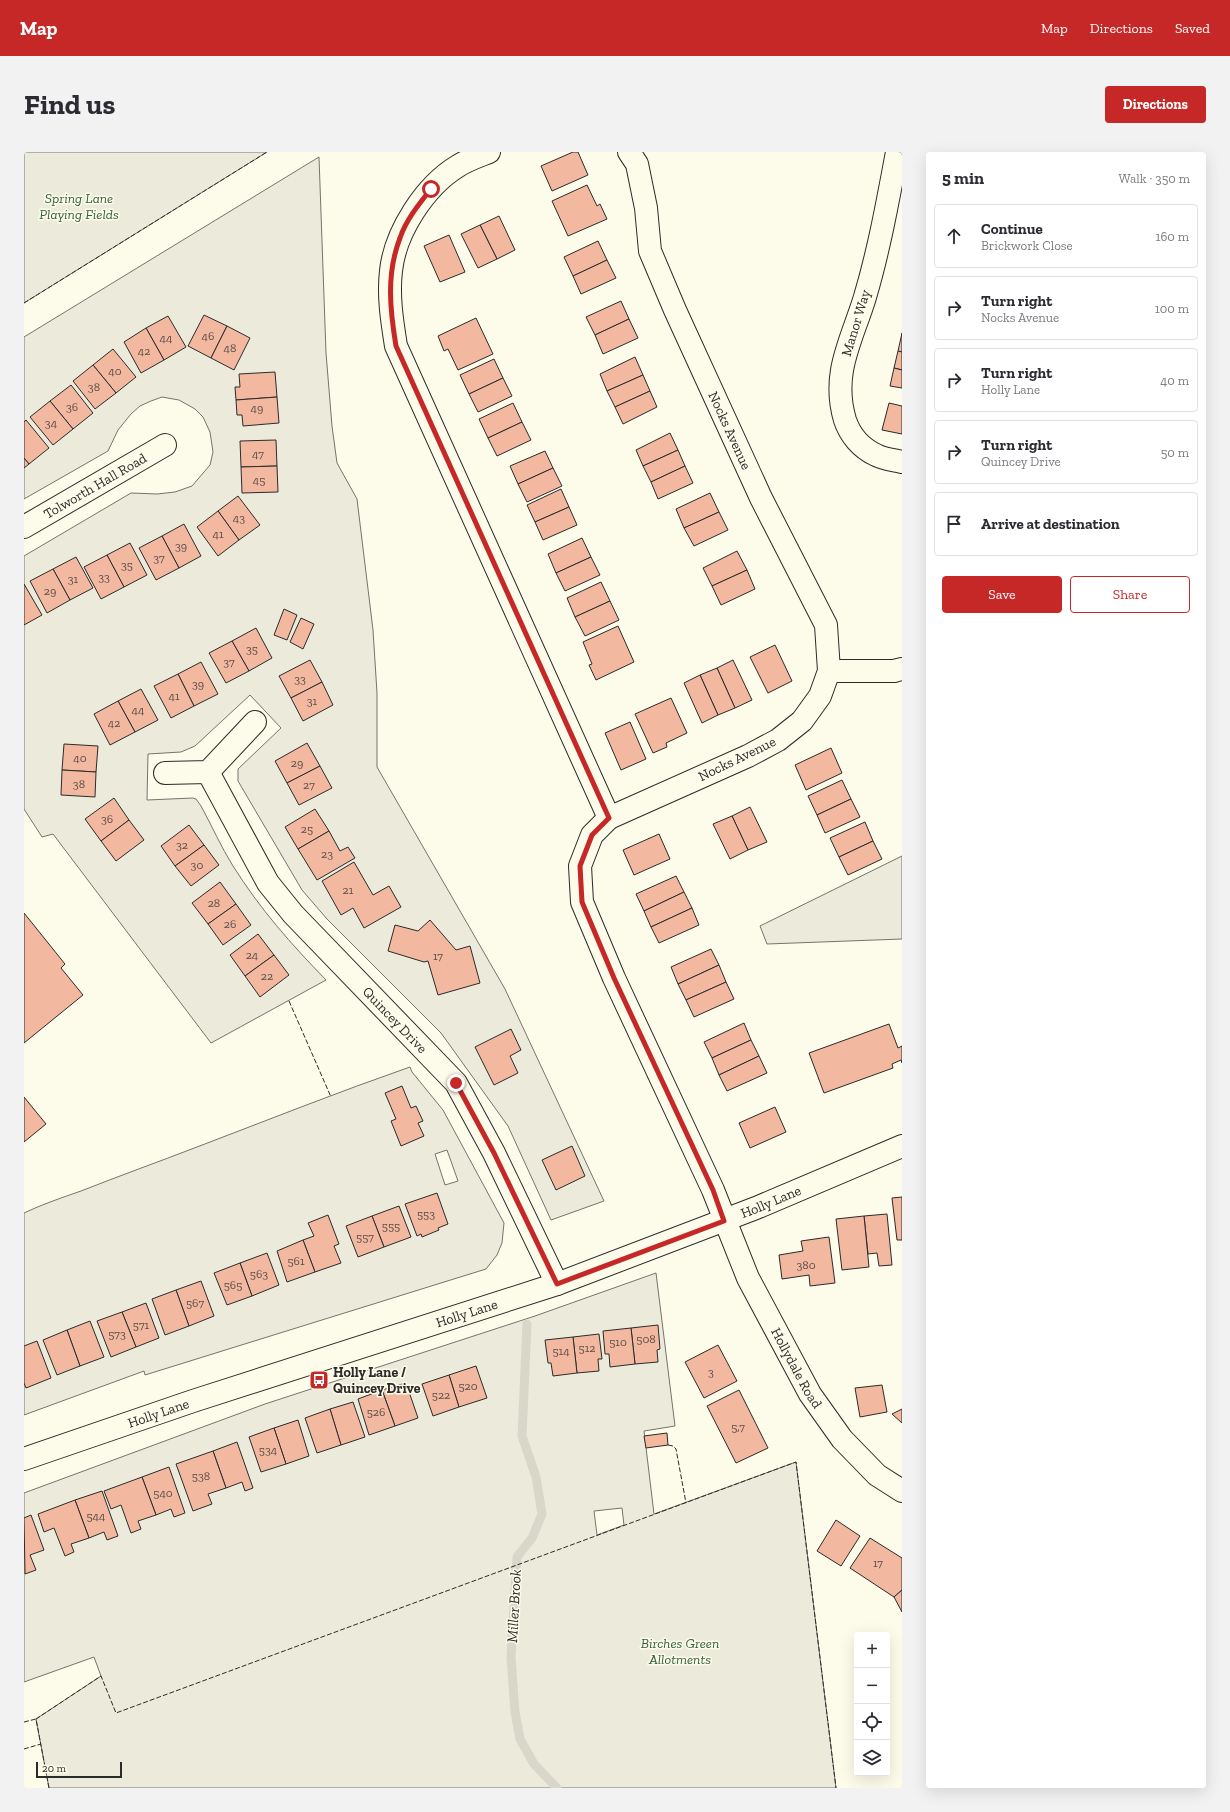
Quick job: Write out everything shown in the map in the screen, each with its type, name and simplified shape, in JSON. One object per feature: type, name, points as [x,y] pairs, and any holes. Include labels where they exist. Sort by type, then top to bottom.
[{"type":"street","points":[[489,152],[458,165],[431,189],[412,214],[400,237],[391,270],[390,307],[396,346],[609,818]]},
{"type":"street","name":"Manor Way","points":[[897,152],[895,200],[848,346],[841,373],[840,403],[848,427],[857,442],[876,456],[902,462]]},
{"type":"street","name":"Nocks Avenue","points":[[633,158],[646,208],[650,251],[675,310],[758,491],[826,625],[829,671],[820,696],[802,721],[778,740],[748,756],[609,818],[592,835],[580,866],[582,902],[614,978],[713,1190],[724,1221]]},
{"type":"street","name":"Tolworth Hall Road","points":[[24,527],[165,445]]},
{"type":"street","points":[[829,671],[894,671],[902,669]]},
{"type":"street","points":[[165,773],[208,772],[255,722]]},
{"type":"street","name":"Quincey Drive","points":[[208,772],[268,883],[293,914],[456,1083],[494,1153],[557,1284]]},
{"type":"street","name":"Holly Lane","points":[[24,1459],[200,1399],[557,1284],[724,1221],[902,1146]]},
{"type":"street","name":"Hollydale Road","points":[[724,1221],[748,1278],[810,1394],[842,1439],[877,1475],[902,1491]]},
{"type":"green space","name":"Spring Lane Playing Fields","points":[[24,152],[267,152],[24,303]]},
{"type":"green space","points":[[319,157],[326,353],[332,426],[337,463],[357,499],[373,630],[377,693],[377,767],[505,989],[604,1201],[551,1220],[508,1126],[441,1033],[327,919],[302,890],[238,781],[238,769],[281,728],[250,695],[195,746],[181,752],[148,754],[147,800],[196,799],[243,882],[288,939],[326,980],[211,1043],[53,834],[42,837],[24,809],[24,556],[131,493],[157,494],[175,492],[192,486],[210,465],[213,452],[210,432],[203,417],[195,409],[179,400],[162,397],[140,406],[131,414],[118,430],[108,451],[24,499],[24,337]]},
{"type":"green space","points":[[902,856],[902,939],[767,944],[760,926]]},
{"type":"green space","points":[[410,1067],[412,1072],[443,1110],[504,1223],[502,1243],[497,1255],[486,1269],[145,1375],[144,1371],[24,1415],[24,1213],[52,1201]],"holes":[[[447,1150],[458,1181],[445,1185],[435,1154]]]},
{"type":"green space","name":"Birches Green Allotments","points":[[656,1273],[675,1426],[644,1431],[654,1514],[796,1462],[836,1788],[49,1788],[36,1719],[101,1676],[94,1657],[24,1682],[24,1493],[265,1404],[535,1316]],"holes":[[[622,1508],[624,1525],[597,1535],[594,1511]]]},
{"type":"building","points":[[573,152],[578,152],[588,175],[552,191],[541,166]]},
{"type":"building","points":[[587,185],[597,206],[600,204],[607,219],[568,236],[552,201]]},
{"type":"building","points":[[499,216],[515,250],[497,259],[480,225]]},
{"type":"building","points":[[480,225],[497,259],[478,268],[461,234]]},
{"type":"building","points":[[449,235],[465,272],[440,282],[424,246]]},
{"type":"building","points":[[598,241],[607,260],[573,276],[564,257]]},
{"type":"building","points":[[607,260],[616,278],[581,294],[573,276]]},
{"type":"building","points":[[621,301],[629,319],[595,335],[586,317]]},
{"type":"building","points":[[204,315],[227,326],[211,358],[188,346]]},
{"type":"building","points":[[168,316],[186,347],[164,360],[146,328]]},
{"type":"building","points":[[476,318],[493,354],[458,370],[448,349],[444,351],[438,336]]},
{"type":"building","points":[[629,319],[638,338],[603,354],[595,335]]},
{"type":"building","points":[[227,326],[250,338],[234,370],[211,358]]},
{"type":"building","points":[[146,328],[164,360],[141,373],[124,342]]},
{"type":"building","points":[[902,333],[902,352],[898,351]]},
{"type":"building","points":[[113,349],[136,377],[116,393],[93,365]]},
{"type":"building","points":[[898,351],[902,352],[902,370],[894,368]]},
{"type":"building","points":[[635,357],[643,375],[607,391],[600,374]]},
{"type":"building","points":[[494,359],[503,378],[469,394],[460,375]]},
{"type":"building","points":[[93,365],[116,393],[95,409],[73,381]]},
{"type":"building","points":[[894,368],[902,370],[902,388],[890,386]]},
{"type":"building","points":[[275,372],[277,397],[236,400],[235,387],[240,387],[239,374]]},
{"type":"building","points":[[643,375],[650,391],[615,407],[607,391]]},
{"type":"building","points":[[503,378],[512,396],[478,412],[469,394]]},
{"type":"building","points":[[71,385],[93,413],[73,429],[50,401]]},
{"type":"building","points":[[650,391],[657,407],[623,424],[615,407]]},
{"type":"building","points":[[277,397],[279,423],[243,426],[242,415],[237,415],[236,400]]},
{"type":"building","points":[[50,401],[73,429],[53,445],[30,417]]},
{"type":"building","points":[[513,403],[522,422],[488,438],[479,419]]},
{"type":"building","points":[[889,403],[902,406],[902,434],[882,430]]},
{"type":"building","points":[[26,420],[49,448],[29,464],[24,458],[24,422]]},
{"type":"building","points":[[522,422],[531,440],[497,456],[488,438]]},
{"type":"building","points":[[670,433],[678,450],[643,466],[636,450]]},
{"type":"building","points":[[276,440],[277,466],[241,467],[240,441]]},
{"type":"building","points":[[678,450],[685,466],[651,482],[643,466]]},
{"type":"building","points":[[545,451],[553,468],[518,484],[510,466]]},
{"type":"building","points":[[24,458],[29,464],[24,468]]},
{"type":"building","points":[[277,466],[278,492],[242,493],[241,467]]},
{"type":"building","points":[[685,466],[693,483],[658,499],[651,482]]},
{"type":"building","points":[[553,468],[562,486],[527,502],[518,484]]},
{"type":"building","points":[[561,489],[569,507],[535,522],[527,505]]},
{"type":"building","points":[[710,493],[719,512],[684,528],[676,509]]},
{"type":"building","points":[[238,496],[260,525],[239,540],[218,511]]},
{"type":"building","points":[[569,507],[577,525],[543,540],[535,522]]},
{"type":"building","points":[[218,511],[239,540],[218,556],[197,527]]},
{"type":"building","points":[[719,512],[728,530],[694,546],[684,528]]},
{"type":"building","points":[[184,524],[201,556],[179,568],[162,536]]},
{"type":"building","points":[[162,536],[179,568],[156,580],[139,548]]},
{"type":"building","points":[[582,538],[591,557],[556,573],[548,554]]},
{"type":"building","points":[[130,543],[147,575],[124,587],[107,555]]},
{"type":"building","points":[[737,551],[747,570],[712,586],[703,568]]},
{"type":"building","points":[[107,555],[124,587],[101,599],[84,567]]},
{"type":"building","points":[[76,557],[93,588],[70,600],[53,569]]},
{"type":"building","points":[[591,557],[600,575],[565,591],[556,573]]},
{"type":"building","points":[[53,569],[70,600],[47,613],[30,581]]},
{"type":"building","points":[[747,570],[755,589],[721,605],[712,586]]},
{"type":"building","points":[[601,582],[610,601],[575,617],[567,598]]},
{"type":"building","points":[[24,584],[42,615],[24,625]]},
{"type":"building","points":[[610,601],[619,620],[585,636],[575,617]]},
{"type":"building","points":[[284,609],[297,615],[287,640],[274,635]]},
{"type":"building","points":[[301,618],[314,624],[303,649],[290,642]]},
{"type":"building","points":[[618,626],[634,662],[596,680],[589,665],[592,664],[583,642]]},
{"type":"building","points":[[256,628],[272,658],[249,671],[232,641]]},
{"type":"building","points":[[232,641],[249,671],[226,683],[209,653]]},
{"type":"building","points":[[775,645],[792,681],[768,693],[750,657]]},
{"type":"building","points":[[310,660],[322,682],[291,698],[279,676]]},
{"type":"building","points":[[733,660],[752,700],[735,708],[717,668]]},
{"type":"building","points":[[201,662],[218,694],[194,706],[178,674]]},
{"type":"building","points":[[717,668],[735,708],[718,715],[700,675]]},
{"type":"building","points":[[178,674],[194,706],[171,718],[154,686]]},
{"type":"building","points":[[700,675],[718,715],[702,723],[684,683]]},
{"type":"building","points":[[322,682],[333,705],[303,721],[291,698]]},
{"type":"building","points":[[141,689],[158,720],[135,732],[118,701]]},
{"type":"building","points":[[671,698],[687,733],[666,743],[667,747],[653,753],[635,714]]},
{"type":"building","points":[[118,701],[135,732],[110,745],[94,714]]},
{"type":"building","points":[[630,722],[646,759],[621,770],[605,733]]},
{"type":"building","points":[[307,743],[320,766],[287,783],[275,761]]},
{"type":"building","points":[[64,744],[98,746],[96,772],[62,770]]},
{"type":"building","points":[[831,748],[842,773],[806,790],[795,765]]},
{"type":"building","points":[[320,766],[332,788],[299,805],[287,783]]},
{"type":"building","points":[[62,770],[96,772],[95,797],[61,795]]},
{"type":"building","points":[[842,780],[851,799],[817,815],[808,796]]},
{"type":"building","points":[[114,798],[129,820],[101,841],[85,819]]},
{"type":"building","points":[[851,799],[860,817],[825,833],[817,815]]},
{"type":"building","points":[[750,807],[767,842],[748,850],[732,816]]},
{"type":"building","points":[[315,809],[329,831],[298,849],[285,827]]},
{"type":"building","points":[[732,816],[748,850],[730,859],[713,824]]},
{"type":"building","points":[[129,820],[144,840],[116,861],[101,841]]},
{"type":"building","points":[[865,822],[873,841],[839,857],[830,838]]},
{"type":"building","points":[[189,825],[204,845],[175,866],[161,846]]},
{"type":"building","points":[[329,831],[340,851],[348,847],[355,858],[317,880],[298,849]]},
{"type":"building","points":[[659,834],[670,859],[634,875],[623,850]]},
{"type":"building","points":[[873,841],[882,859],[848,875],[839,857]]},
{"type":"building","points":[[204,845],[219,865],[191,886],[175,866]]},
{"type":"building","points":[[354,862],[373,895],[389,886],[401,907],[364,928],[353,908],[341,915],[322,881]]},
{"type":"building","points":[[676,876],[684,892],[644,911],[636,894]]},
{"type":"building","points":[[220,882],[236,904],[208,924],[192,903]]},
{"type":"building","points":[[684,892],[692,908],[651,927],[644,911]]},
{"type":"building","points":[[236,904],[251,925],[223,945],[208,924]]},
{"type":"building","points":[[692,908],[699,925],[659,943],[651,927]]},
{"type":"building","points":[[24,913],[65,964],[61,968],[83,995],[24,1043]]},
{"type":"building","points":[[430,920],[456,950],[470,946],[480,983],[438,995],[428,961],[424,962],[388,951],[395,925],[418,931]]},
{"type":"building","points":[[258,934],[274,955],[245,976],[230,955]]},
{"type":"building","points":[[711,949],[719,965],[678,984],[671,967]]},
{"type":"building","points":[[274,955],[289,975],[260,997],[245,976]]},
{"type":"building","points":[[719,965],[726,982],[686,1000],[678,984]]},
{"type":"building","points":[[726,982],[734,999],[694,1017],[686,1000]]},
{"type":"building","points":[[744,1023],[751,1040],[712,1058],[704,1042]]},
{"type":"building","points":[[889,1024],[898,1048],[902,1046],[902,1063],[901,1060],[892,1064],[893,1068],[824,1093],[809,1053]]},
{"type":"building","points":[[511,1029],[521,1050],[510,1056],[518,1073],[494,1085],[475,1047]]},
{"type":"building","points":[[751,1040],[759,1056],[719,1075],[712,1058]]},
{"type":"building","points":[[759,1056],[767,1073],[727,1091],[719,1075]]},
{"type":"building","points":[[402,1086],[411,1108],[416,1106],[423,1121],[418,1123],[424,1136],[401,1146],[391,1121],[396,1119],[385,1093]]},
{"type":"building","points":[[24,1097],[46,1124],[24,1142]]},
{"type":"building","points":[[775,1107],[786,1132],[750,1148],[739,1123]]},
{"type":"building","points":[[572,1146],[585,1176],[556,1190],[542,1160]]},
{"type":"building","points":[[437,1193],[448,1224],[438,1228],[439,1230],[422,1237],[421,1234],[417,1236],[405,1204]]},
{"type":"building","points":[[902,1197],[902,1240],[897,1240],[892,1198]]},
{"type":"building","points":[[399,1206],[411,1237],[384,1247],[372,1216]]},
{"type":"building","points":[[887,1214],[892,1265],[879,1266],[877,1253],[868,1254],[864,1216]]},
{"type":"building","points":[[328,1215],[339,1244],[334,1246],[341,1263],[315,1272],[303,1240],[314,1236],[308,1223]]},
{"type":"building","points":[[372,1216],[384,1247],[358,1257],[346,1226]]},
{"type":"building","points":[[864,1216],[869,1267],[842,1270],[836,1219]]},
{"type":"building","points":[[829,1237],[835,1283],[810,1286],[809,1275],[782,1279],[779,1255],[803,1251],[801,1241]]},
{"type":"building","points":[[303,1240],[315,1272],[287,1282],[277,1251]]},
{"type":"building","points":[[267,1253],[279,1285],[252,1296],[240,1263]]},
{"type":"building","points":[[240,1263],[252,1296],[227,1305],[214,1273]]},
{"type":"building","points":[[201,1281],[214,1316],[189,1326],[176,1290]]},
{"type":"building","points":[[176,1290],[189,1326],[165,1335],[152,1299]]},
{"type":"building","points":[[146,1303],[159,1338],[136,1347],[122,1312]]},
{"type":"building","points":[[122,1312],[136,1347],[111,1357],[97,1321]]},
{"type":"building","points":[[90,1321],[104,1357],[80,1366],[67,1330]]},
{"type":"building","points":[[658,1325],[660,1349],[657,1350],[658,1362],[635,1364],[631,1328]]},
{"type":"building","points":[[631,1328],[635,1364],[610,1367],[609,1354],[605,1354],[603,1331]]},
{"type":"building","points":[[67,1330],[80,1366],[57,1375],[43,1340]]},
{"type":"building","points":[[599,1334],[602,1359],[598,1359],[599,1371],[577,1373],[573,1337]]},
{"type":"building","points":[[573,1337],[577,1373],[553,1376],[551,1363],[548,1363],[545,1340]]},
{"type":"building","points":[[37,1341],[51,1378],[26,1388],[24,1383],[24,1346]]},
{"type":"building","points":[[718,1345],[737,1381],[704,1398],[685,1362]]},
{"type":"building","points":[[476,1366],[487,1398],[459,1407],[449,1375]]},
{"type":"building","points":[[449,1375],[459,1407],[433,1416],[422,1384]]},
{"type":"building","points":[[406,1383],[418,1418],[395,1426],[382,1390]]},
{"type":"building","points":[[882,1385],[887,1412],[860,1417],[855,1388]]},
{"type":"building","points":[[382,1390],[395,1426],[369,1435],[358,1399]]},
{"type":"building","points":[[739,1390],[768,1448],[736,1463],[707,1406]]},
{"type":"building","points":[[353,1402],[365,1437],[341,1445],[330,1409]]},
{"type":"building","points":[[330,1409],[341,1445],[317,1453],[305,1418]]},
{"type":"building","points":[[902,1409],[902,1423],[892,1414]]},
{"type":"building","points":[[298,1420],[309,1456],[286,1464],[274,1428]]},
{"type":"building","points":[[274,1428],[286,1464],[261,1472],[249,1437]]},
{"type":"building","points":[[667,1433],[668,1445],[646,1448],[644,1436]]},
{"type":"building","points":[[237,1442],[253,1488],[245,1491],[242,1482],[226,1488],[213,1451]]},
{"type":"building","points":[[213,1451],[226,1488],[208,1494],[212,1504],[193,1511],[176,1464]]},
{"type":"building","points":[[169,1467],[185,1513],[174,1517],[171,1509],[156,1515],[142,1477]]},
{"type":"building","points":[[142,1477],[156,1515],[138,1521],[141,1529],[131,1533],[121,1505],[111,1509],[104,1491]]},
{"type":"building","points":[[102,1491],[118,1536],[107,1540],[104,1532],[89,1538],[75,1500]]},
{"type":"building","points":[[75,1500],[89,1538],[71,1544],[74,1552],[65,1556],[54,1528],[44,1532],[38,1514]]},
{"type":"building","points":[[31,1515],[44,1550],[30,1555],[36,1570],[25,1574],[24,1518]]},
{"type":"building","points":[[836,1520],[860,1536],[841,1566],[817,1551]]},
{"type":"building","points":[[870,1538],[902,1558],[902,1590],[894,1597],[850,1568]]},
{"type":"building","points":[[902,1590],[902,1612],[894,1597]]},
{"type":"waterway","name":"Miller Brook","points":[[527,1324],[522,1436],[536,1477],[542,1514],[532,1538],[517,1557],[511,1657],[515,1712],[520,1739],[534,1764],[557,1788]]},
{"type":"fence","points":[[24,303],[267,152]]},
{"type":"fence","points":[[289,1001],[331,1097]]},
{"type":"fence","points":[[668,1445],[673,1446],[676,1449],[686,1503]]},
{"type":"fence","points":[[49,1788],[36,1719],[101,1676],[116,1713],[796,1462],[836,1788]]},
{"type":"fence","points":[[24,1722],[36,1719],[36,1721]]},
{"type":"fence","points":[[24,1749],[41,1744]]},
{"type":"place","name":"Holly Lane / Quincey Drive","points":[[319,1380]]},
{"type":"route","points":[[431,189],[412,214],[400,237],[391,270],[390,307],[396,346],[609,818],[592,835],[580,866],[582,902],[614,978],[713,1190],[724,1221],[557,1284],[494,1153],[456,1083]]}]
